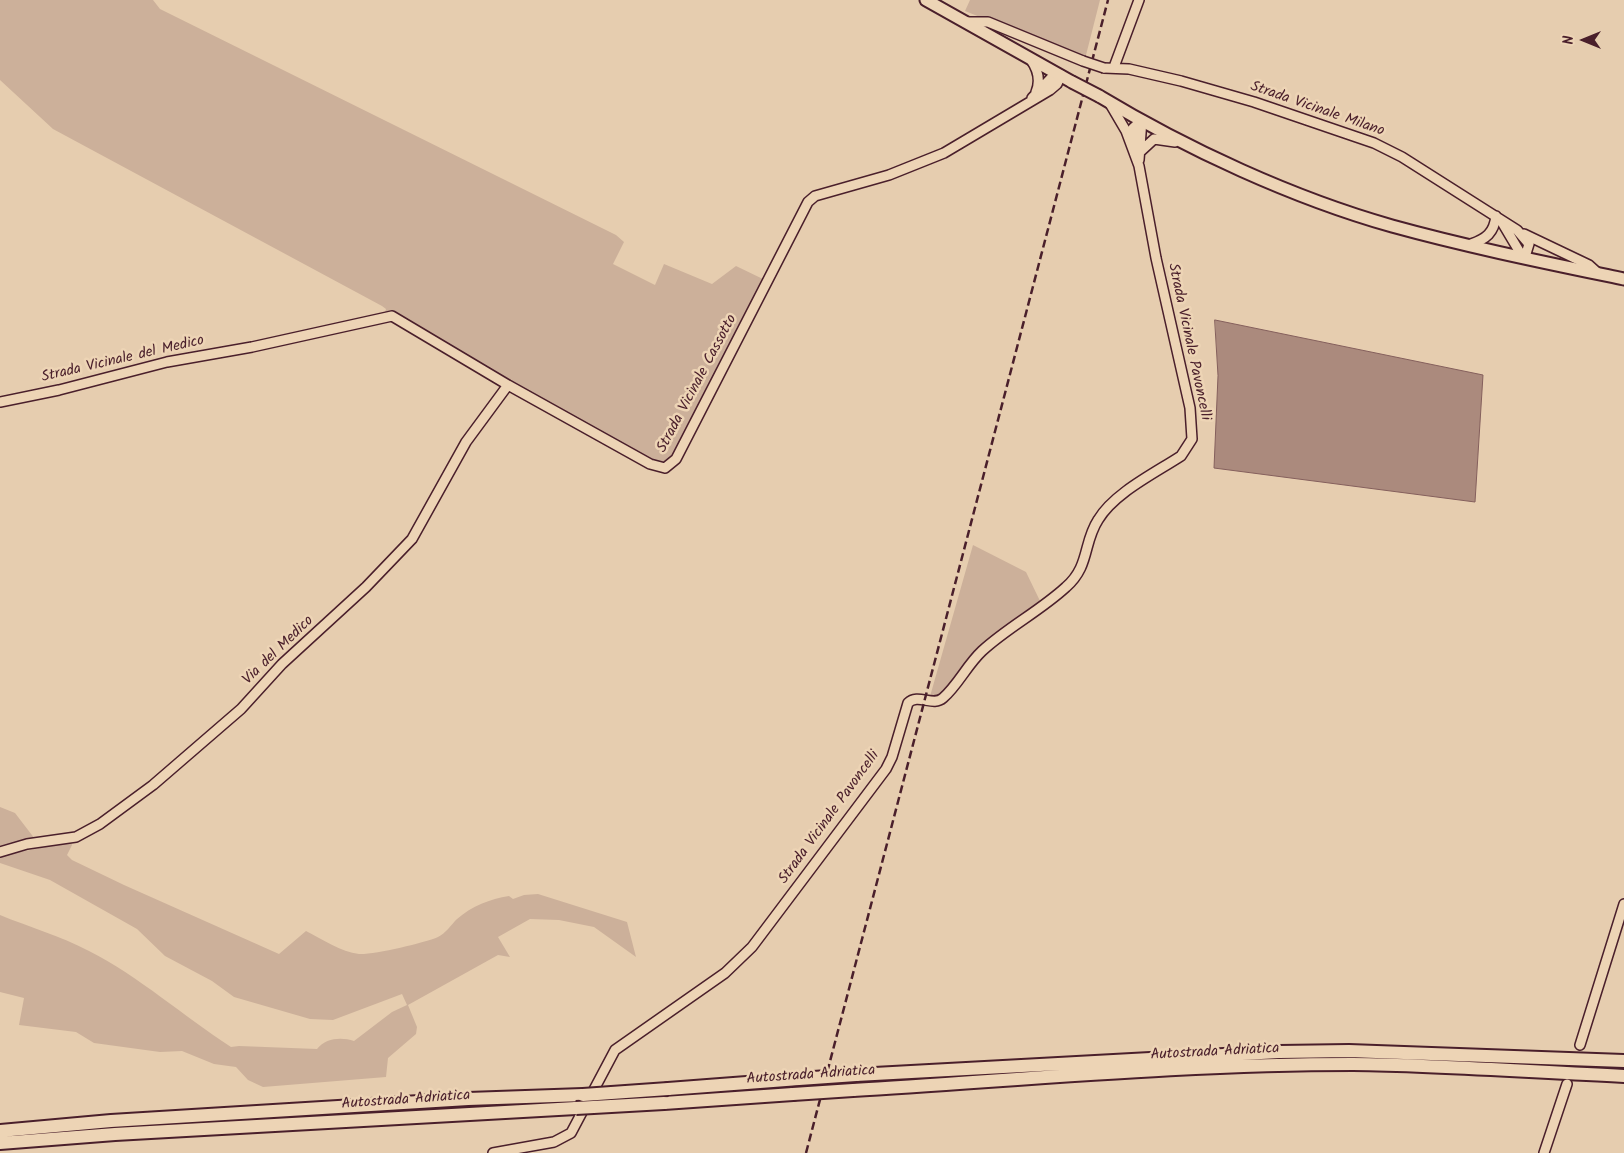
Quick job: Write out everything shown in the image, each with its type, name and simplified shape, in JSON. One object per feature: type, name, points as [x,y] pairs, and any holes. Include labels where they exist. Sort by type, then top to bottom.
[{"type":"highway","name":"Autostrada Adriatica","points":[[0,1131],[121,1120],[668,1089],[799,1079],[1214,1054],[1349,1051],[1624,1061]]},
{"type":"highway","name":"Autostrada Adriatica","points":[[0,1143],[124,1133],[664,1103],[1210,1068],[1353,1064],[1482,1068],[1624,1076]]},
{"type":"main road","points":[[926,0],[1189,145],[1281,186],[1374,221],[1624,279]]},
{"type":"street","points":[[1114,67],[1139,0]]},
{"type":"street","name":"Strada Vicinale Milano","points":[[967,22],[988,22],[1104,68],[1114,67],[1154,74],[1254,102],[1374,143],[1402,158],[1517,230],[1589,265],[1599,274]]},
{"type":"street","points":[[1030,57],[1038,71],[1039,84],[1035,94]]},
{"type":"street","points":[[1028,102],[1051,78],[1061,76]]},
{"type":"street","points":[[1028,102],[1053,88],[1061,76]]},
{"type":"street","name":"Strada Vicinale Pavoncelli","points":[[493,1153],[554,1142],[571,1134],[616,1050],[725,973],[752,947],[886,769],[892,758],[908,703],[913,699],[938,701],[944,697],[965,669],[983,650],[1067,586],[1082,567],[1096,521],[1103,512],[1121,496],[1181,456],[1188,448],[1192,439],[1190,408],[1156,258],[1139,166],[1133,146],[1104,99]]},
{"type":"street","name":"Strada Vicinale Cassotto","points":[[252,347],[392,316],[508,385],[650,464],[662,468],[668,467],[676,459],[808,202],[815,196],[889,175],[944,153],[1028,102]]},
{"type":"street","points":[[1133,146],[1133,128],[1142,120]]},
{"type":"street","name":"Strada Vicinale Pavoncelli","points":[[1139,166],[1142,120]]},
{"type":"street","points":[[1141,152],[1154,139],[1189,145]]},
{"type":"street","points":[[1471,244],[1490,235],[1496,216]]},
{"type":"street","points":[[1496,216],[1506,227],[1524,257]]},
{"type":"street","points":[[1517,230],[1529,244],[1524,257]]},
{"type":"street","name":"Strada Vicinale del Medico","points":[[0,402],[60,390],[167,362],[252,347]]},
{"type":"street","name":"Via del Medico","points":[[0,852],[27,844],[76,836],[100,824],[153,785],[241,709],[282,664],[366,587],[412,539],[466,442],[508,385]]},
{"type":"street","points":[[1580,1045],[1624,904]]},
{"type":"street","points":[[1544,1153],[1567,1084]]},
{"type":"shaded area","points":[[0,0],[153,0],[160,9],[616,235],[624,242],[613,264],[655,285],[664,264],[712,284],[736,266],[765,280],[672,460],[656,465],[384,316],[386,309],[382,306],[53,129],[0,80]]},
{"type":"shaded area","points":[[970,0],[1100,0],[1085,59],[965,11]]},
{"type":"shaded area","points":[[1215,320],[1483,375],[1475,502],[1214,468],[1218,376]]},
{"type":"shaded area","points":[[973,545],[1026,572],[1041,603],[1010,626],[942,696],[929,700]]},
{"type":"shaded area","points":[[0,807],[15,813],[38,843],[0,853]]},
{"type":"shaded area","points":[[71,842],[72,845],[67,855],[72,860],[279,954],[306,931],[352,953],[366,954],[398,948],[441,936],[463,914],[488,901],[509,896],[513,899],[524,895],[538,894],[627,922],[636,957],[594,927],[559,920],[530,919],[498,937],[510,957],[498,955],[408,1005],[417,1027],[416,1034],[388,1058],[386,1077],[263,1087],[248,1080],[236,1067],[214,1064],[182,1051],[160,1052],[94,1043],[76,1032],[19,1025],[24,998],[0,992],[0,915],[67,941],[108,961],[231,1047],[317,1049],[334,1039],[354,1041],[392,1012],[407,1005],[402,994],[333,1020],[310,1019],[234,997],[212,981],[165,956],[137,929],[50,880],[0,863],[0,858],[5,855]]},
{"type":"railway","points":[[806,1153],[1108,0]]}]
